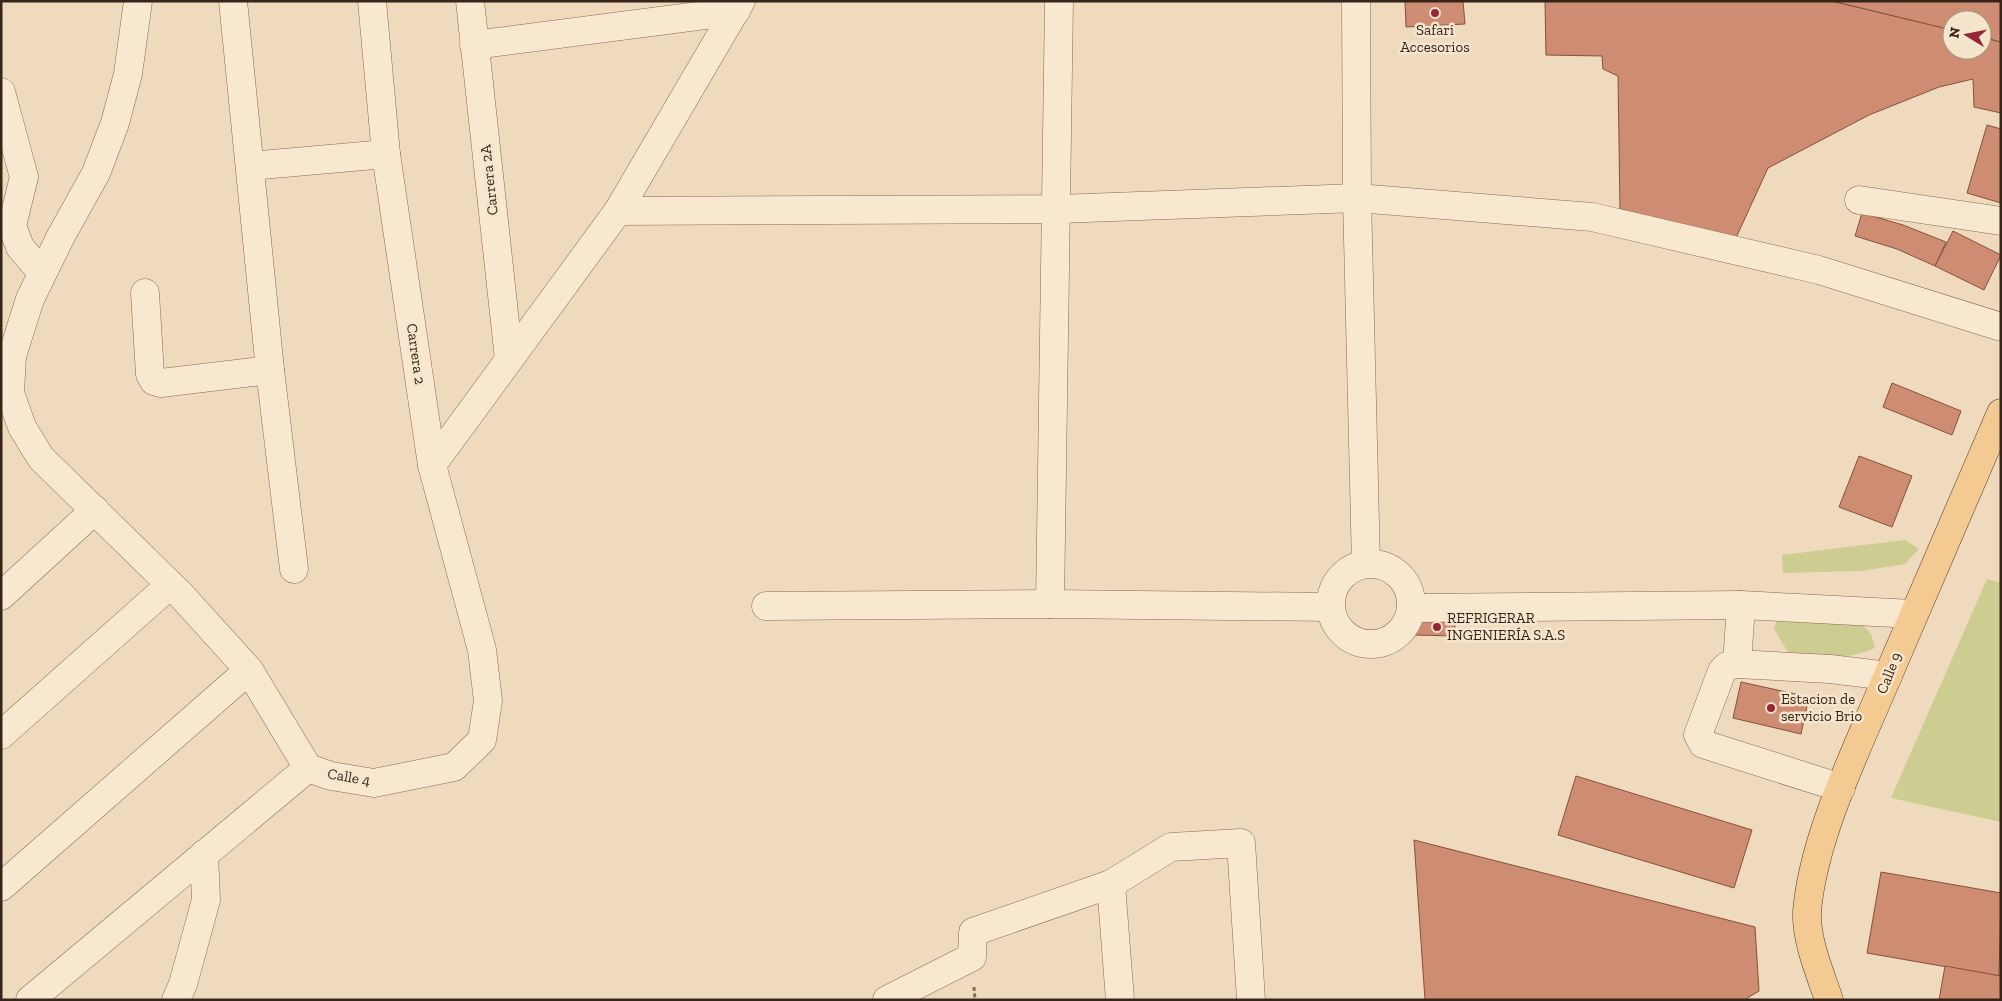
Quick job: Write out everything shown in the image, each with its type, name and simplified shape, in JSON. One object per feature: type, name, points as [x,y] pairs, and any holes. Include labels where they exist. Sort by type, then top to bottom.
[{"type":"main road","name":"Calle 9","points":[[1829,1000],[1817,964],[1807,913],[1816,867],[1841,788],[1913,614],[2001,413]]},
{"type":"street","name":"Calle 4","points":[[138,1],[128,74],[115,123],[96,173],[30,299],[12,356],[10,394],[22,428],[41,458],[170,585],[249,670],[308,768],[331,776],[374,783],[454,767],[482,740],[488,701]]},
{"type":"street","points":[[233,1],[270,370],[294,569]]},
{"type":"street","name":"Carrera 2","points":[[372,1],[386,154],[432,465],[482,650],[488,701]]},
{"type":"street","name":"Carrera 2A","points":[[470,1],[509,360]]},
{"type":"street","points":[[1050,604],[1058,209],[1059,1]]},
{"type":"street","points":[[1356,1],[1357,198],[1366,564]]},
{"type":"street","points":[[474,45],[739,6]]},
{"type":"street","points":[[432,465],[618,210],[739,6]]},
{"type":"street","points":[[1,92],[24,177],[12,226],[20,247],[42,273]]},
{"type":"street","points":[[250,166],[386,154]]},
{"type":"street","points":[[618,210],[1058,209],[1357,198],[1592,216],[1819,270],[2001,327]]},
{"type":"street","points":[[1859,200],[2001,221]]},
{"type":"street","points":[[144,293],[150,374],[154,381],[161,383],[270,370]]},
{"type":"street","points":[[1,596],[95,510]]},
{"type":"street","points":[[1366,564],[1380,565],[1393,570],[1403,580],[1410,594],[1411,608],[1408,621],[1400,632],[1389,640],[1377,644],[1363,644],[1351,640],[1340,631],[1333,620],[1330,607],[1336,584],[1354,567],[1366,564]]},
{"type":"street","points":[[1,735],[170,585]]},
{"type":"street","points":[[766,606],[1050,604],[1330,607]]},
{"type":"street","points":[[1411,608],[1741,605],[1913,614]]},
{"type":"street","points":[[1737,664],[1741,605]]},
{"type":"street","points":[[1841,788],[1703,744],[1699,740],[1698,735],[1722,671],[1737,664],[1830,669],[1888,676]]},
{"type":"street","points":[[1,886],[249,670]]},
{"type":"street","points":[[30,1000],[308,768]]},
{"type":"street","points":[[887,1000],[972,957],[974,932],[1111,884],[1171,847],[1241,843],[1251,1000]]},
{"type":"street","points":[[176,1000],[183,984],[206,900],[204,854]]},
{"type":"street","points":[[1111,884],[1120,1000]]},
{"type":"shaded area","points":[[1905,540],[1919,549],[1905,564],[1861,571],[1783,573],[1782,555]]},
{"type":"shaded area","points":[[1987,579],[2001,583],[2001,822],[1891,798]]},
{"type":"shaded area","points":[[1778,617],[1861,623],[1871,634],[1875,648],[1855,655],[1824,658],[1791,657],[1774,629]]},
{"type":"building","name":"Safari Accesorios","points":[[1405,1],[1463,1],[1465,24],[1406,27]]},
{"type":"building","points":[[1545,1],[1832,1],[1942,28],[1942,60],[1992,60],[1992,40],[2001,42],[2001,113],[1974,107],[1973,79],[1939,87],[1869,115],[1768,168],[1735,240],[1620,209],[1618,76],[1603,69],[1602,56],[1546,55]]},
{"type":"building","points":[[1832,1],[2001,1],[2001,42],[1992,40],[1992,10],[1942,10],[1942,28]]},
{"type":"building","points":[[1987,125],[2001,129],[2001,203],[1967,193]]},
{"type":"building","points":[[1862,213],[1903,225],[1946,242],[1935,266],[1897,249],[1855,236]]},
{"type":"building","points":[[1953,231],[2001,255],[1984,290],[1935,266]]},
{"type":"building","points":[[1892,383],[1961,411],[1952,435],[1883,407]]},
{"type":"building","points":[[1859,456],[1912,476],[1892,527],[1839,507]]},
{"type":"building","points":[[1456,614],[1454,636],[1414,635],[1415,615]]},
{"type":"building","name":"Estacion de servicio Brio","points":[[1741,682],[1809,697],[1801,734],[1733,718]]},
{"type":"building","points":[[1576,776],[1752,830],[1734,888],[1558,835]]},
{"type":"building","points":[[1414,840],[1755,927],[1759,991],[1744,1000],[1425,1000]]},
{"type":"building","points":[[1881,872],[2001,893],[1999,976],[1867,953]]},
{"type":"building","points":[[1945,966],[2001,976],[2001,1000],[1939,1000]]},
{"type":"place","name":"Safari Accesorios","points":[[1435,13]]},
{"type":"place","name":"REFRIGERAR INGENIERÍA S.A.S","points":[[1437,627]]},
{"type":"place","name":"Estacion de servicio Brio","points":[[1771,708]]}]
